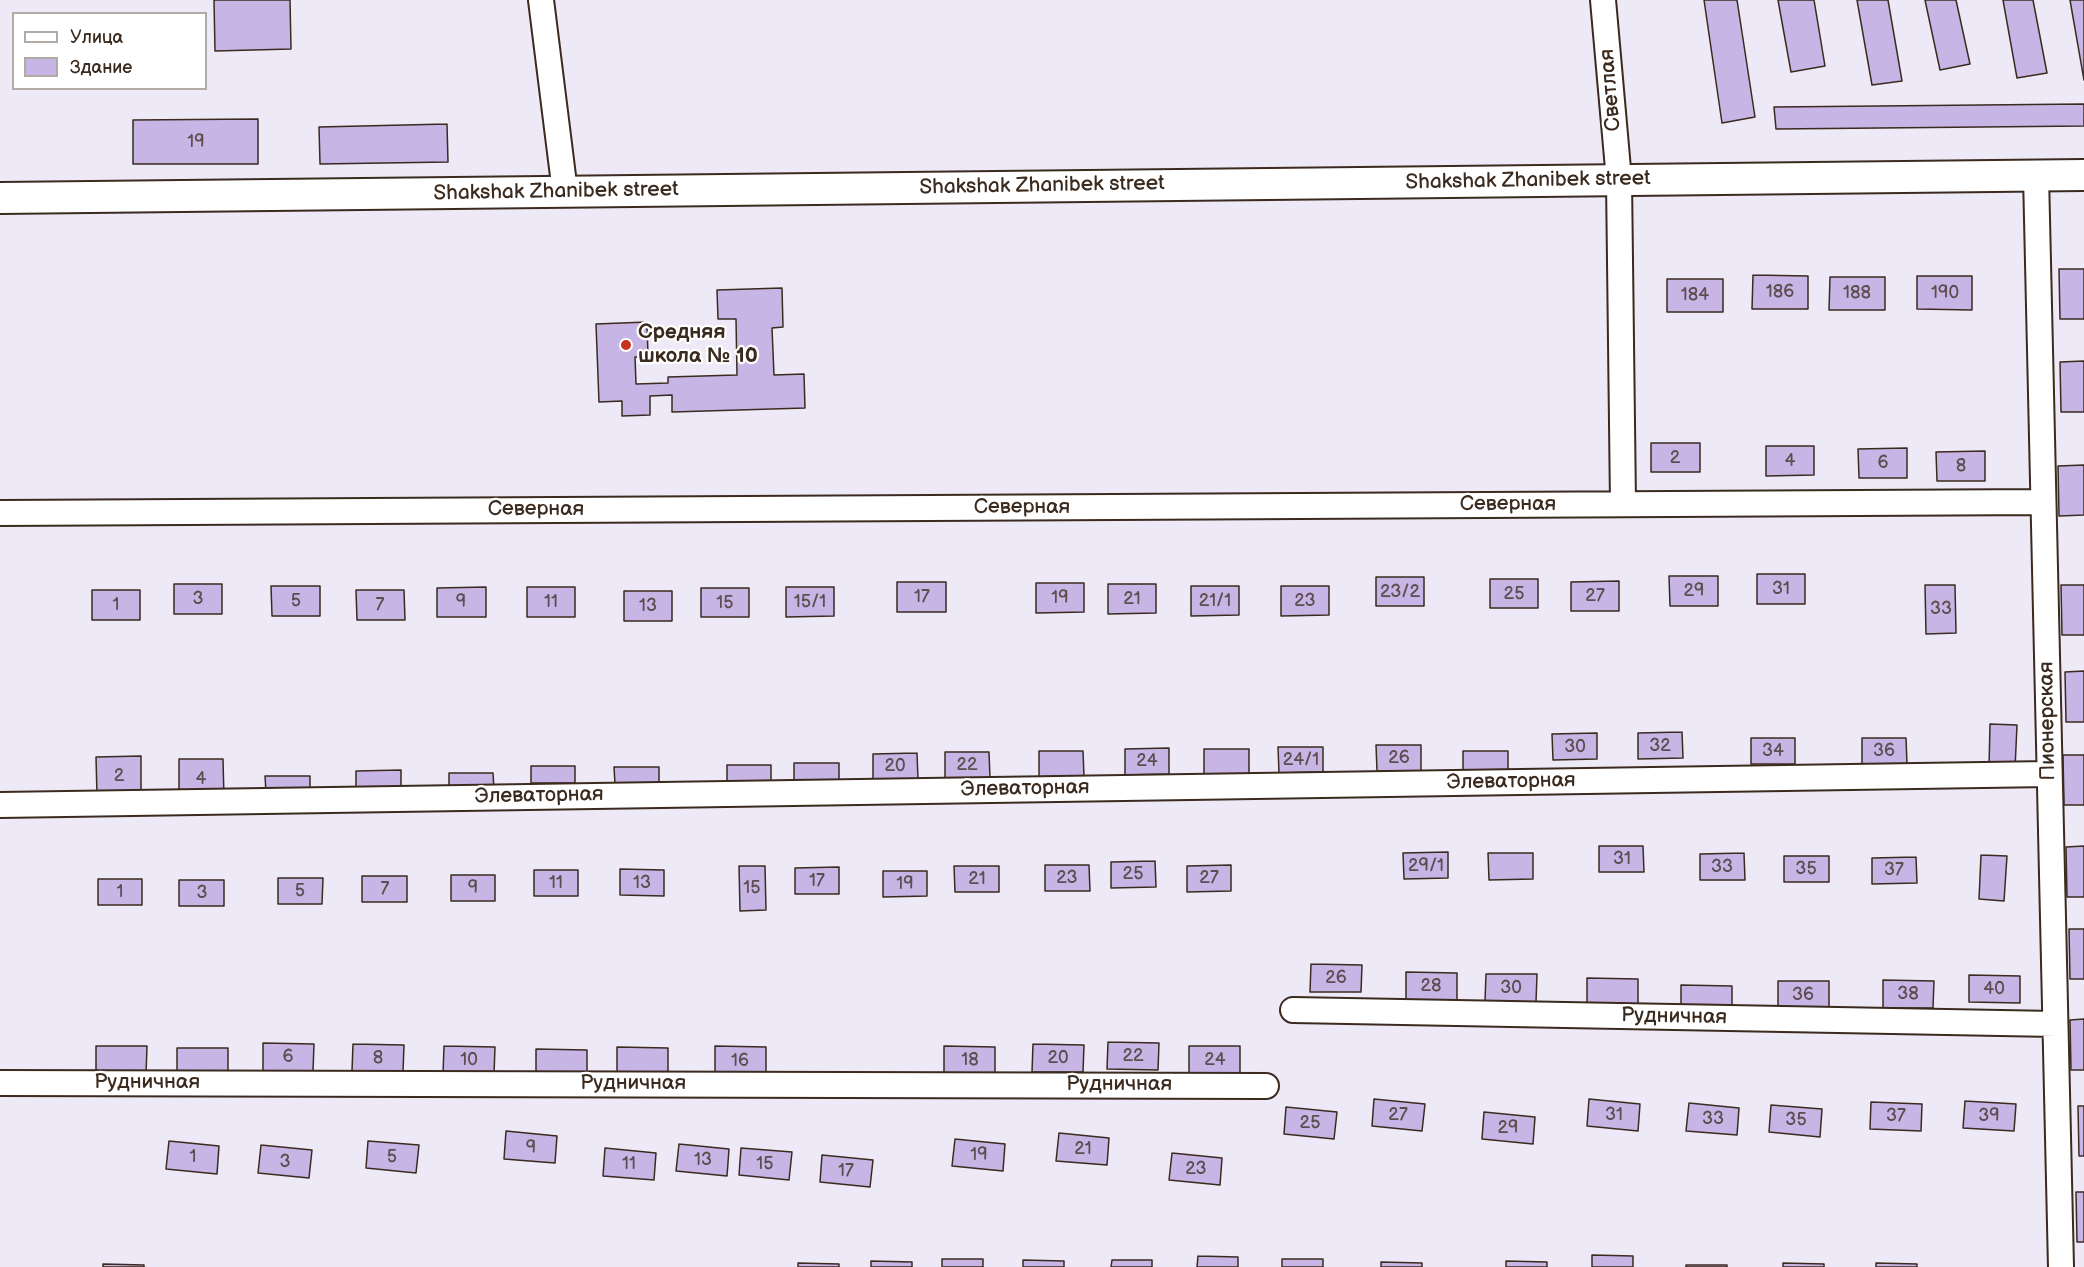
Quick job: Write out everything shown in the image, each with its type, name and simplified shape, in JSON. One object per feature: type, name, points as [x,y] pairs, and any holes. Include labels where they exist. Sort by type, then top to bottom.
[{"type":"main road","name":"Shakshak Zhanibek street","points":[[0,198],[2084,175]]},
{"type":"street","points":[[541,0],[564,192]]},
{"type":"street","name":"Светлая","points":[[1603,0],[1618,180],[1623,504]]},
{"type":"street","name":"Пионерская","points":[[2036,175],[2061,1267]]},
{"type":"street","name":"Северная","points":[[0,513],[2043,502]]},
{"type":"street","name":"Элеваторная","points":[[0,805],[2049,774]]},
{"type":"street","name":"Рудничная","points":[[1293,1010],[2055,1024]]},
{"type":"street","name":"Рудничная","points":[[0,1083],[1266,1086]]},
{"type":"building","points":[[214,0],[290,0],[291,49],[215,51]]},
{"type":"building","points":[[1704,0],[1737,0],[1755,117],[1722,123]]},
{"type":"building","points":[[1778,0],[1814,0],[1825,66],[1791,72]]},
{"type":"building","points":[[1857,0],[1888,0],[1902,81],[1872,85]]},
{"type":"building","points":[[1925,0],[1956,0],[1970,64],[1940,70]]},
{"type":"building","points":[[2003,0],[2033,0],[2047,73],[2017,78]]},
{"type":"building","points":[[2070,0],[2084,0],[2084,80]]},
{"type":"building","points":[[2084,104],[2084,126],[1776,129],[1774,107]]},
{"type":"building","points":[[258,119],[258,164],[133,164],[133,120]]},
{"type":"building","points":[[447,124],[448,162],[320,164],[319,127]]},
{"type":"building","points":[[2059,269],[2084,269],[2084,319],[2060,319]]},
{"type":"building","points":[[1753,275],[1808,276],[1808,309],[1752,309]]},
{"type":"building","points":[[1917,276],[1972,276],[1972,310],[1917,309]]},
{"type":"building","points":[[1830,277],[1885,277],[1885,310],[1829,310]]},
{"type":"building","points":[[1667,279],[1723,279],[1723,312],[1667,312]]},
{"type":"building","points":[[782,288],[783,327],[772,328],[774,375],[804,374],[805,408],[672,412],[672,395],[650,396],[650,415],[622,416],[622,401],[599,402],[596,324],[647,322],[648,357],[635,357],[636,384],[668,383],[668,377],[737,375],[736,319],[718,319],[717,290]]},
{"type":"building","points":[[2084,361],[2084,412],[2061,412],[2060,362]]},
{"type":"building","points":[[1651,443],[1700,443],[1700,472],[1651,472]]},
{"type":"building","points":[[1766,446],[1814,446],[1814,475],[1766,476]]},
{"type":"building","points":[[1907,448],[1907,478],[1859,478],[1858,449]]},
{"type":"building","points":[[1985,451],[1985,481],[1937,481],[1936,452]]},
{"type":"building","points":[[2084,465],[2084,515],[2059,516],[2058,466]]},
{"type":"building","points":[[1757,574],[1805,574],[1805,604],[1757,604]]},
{"type":"building","points":[[1669,576],[1718,576],[1718,606],[1670,606]]},
{"type":"building","points":[[1376,577],[1424,577],[1424,606],[1376,606]]},
{"type":"building","points":[[1490,579],[1538,579],[1538,608],[1490,608]]},
{"type":"building","points":[[1619,581],[1619,611],[1571,611],[1571,582]]},
{"type":"building","points":[[897,582],[946,582],[946,612],[897,612]]},
{"type":"building","points":[[1036,583],[1084,583],[1084,612],[1036,613]]},
{"type":"building","points":[[174,584],[222,584],[222,614],[174,614]]},
{"type":"building","points":[[1108,584],[1156,584],[1156,613],[1108,614]]},
{"type":"building","points":[[1925,585],[1955,585],[1956,633],[1926,634]]},
{"type":"building","points":[[2061,585],[2084,585],[2084,635],[2062,635]]},
{"type":"building","points":[[271,586],[320,586],[320,616],[272,616]]},
{"type":"building","points":[[1191,586],[1239,586],[1239,615],[1191,616]]},
{"type":"building","points":[[1281,586],[1329,586],[1329,615],[1281,616]]},
{"type":"building","points":[[486,587],[486,617],[437,617],[437,588]]},
{"type":"building","points":[[527,587],[575,587],[575,617],[527,617]]},
{"type":"building","points":[[786,587],[834,587],[834,616],[786,617]]},
{"type":"building","points":[[701,588],[749,588],[749,617],[701,617]]},
{"type":"building","points":[[92,590],[140,590],[140,620],[92,620]]},
{"type":"building","points":[[356,590],[404,590],[405,620],[357,620]]},
{"type":"building","points":[[624,591],[672,591],[672,621],[624,621]]},
{"type":"building","points":[[2084,671],[2084,722],[2066,722],[2065,672]]},
{"type":"building","points":[[1990,724],[2017,725],[2015,769],[1989,768]]},
{"type":"building","points":[[1682,732],[1683,758],[1638,759],[1638,733]]},
{"type":"building","points":[[1597,733],[1597,759],[1553,760],[1552,734]]},
{"type":"building","points":[[1751,738],[1795,738],[1795,764],[1751,764]]},
{"type":"building","points":[[1862,738],[1906,738],[1907,764],[1862,764]]},
{"type":"building","points":[[1376,745],[1421,745],[1421,771],[1377,771]]},
{"type":"building","points":[[1278,747],[1323,747],[1323,772],[1279,773]]},
{"type":"building","points":[[1169,748],[1169,774],[1125,775],[1125,749]]},
{"type":"building","points":[[1204,749],[1249,749],[1249,775],[1204,775]]},
{"type":"building","points":[[1039,751],[1083,751],[1084,777],[1039,777]]},
{"type":"building","points":[[1463,751],[1508,751],[1508,777],[1463,777]]},
{"type":"building","points":[[945,752],[989,752],[990,778],[945,778]]},
{"type":"building","points":[[917,753],[918,779],[873,780],[873,754]]},
{"type":"building","points":[[2063,755],[2084,755],[2084,805],[2064,805]]},
{"type":"building","points":[[141,756],[141,796],[97,796],[96,757]]},
{"type":"building","points":[[179,759],[223,759],[224,799],[179,799]]},
{"type":"building","points":[[794,763],[839,763],[839,780],[794,780]]},
{"type":"building","points":[[727,765],[771,765],[771,782],[727,782]]},
{"type":"building","points":[[531,766],[575,766],[575,783],[531,783]]},
{"type":"building","points":[[614,767],[659,767],[659,784],[615,784]]},
{"type":"building","points":[[401,770],[401,788],[356,788],[356,771]]},
{"type":"building","points":[[449,773],[493,773],[494,790],[449,790]]},
{"type":"building","points":[[265,776],[310,776],[310,793],[266,793]]},
{"type":"building","points":[[1599,846],[1643,846],[1644,872],[1599,872]]},
{"type":"building","points":[[2084,846],[2084,897],[2067,897],[2066,847]]},
{"type":"building","points":[[1448,852],[1448,878],[1404,879],[1403,853]]},
{"type":"building","points":[[1488,853],[1533,853],[1533,879],[1489,880]]},
{"type":"building","points":[[1744,853],[1745,880],[1700,880],[1700,854]]},
{"type":"building","points":[[1981,855],[2007,856],[2004,901],[1979,899]]},
{"type":"building","points":[[1784,856],[1829,856],[1829,882],[1784,882]]},
{"type":"building","points":[[1916,857],[1917,883],[1872,884],[1872,858]]},
{"type":"building","points":[[1155,861],[1156,887],[1111,888],[1111,862]]},
{"type":"building","points":[[1045,865],[1089,865],[1090,891],[1045,891]]},
{"type":"building","points":[[1231,865],[1231,891],[1187,892],[1187,866]]},
{"type":"building","points":[[739,866],[765,866],[766,910],[740,911]]},
{"type":"building","points":[[954,866],[999,866],[999,892],[955,892]]},
{"type":"building","points":[[839,867],[839,894],[795,894],[795,868]]},
{"type":"building","points":[[620,869],[664,870],[664,896],[620,895]]},
{"type":"building","points":[[534,870],[578,870],[578,896],[534,896]]},
{"type":"building","points":[[883,871],[927,871],[927,896],[883,897]]},
{"type":"building","points":[[451,875],[495,875],[495,901],[451,901]]},
{"type":"building","points":[[362,876],[407,876],[407,902],[362,902]]},
{"type":"building","points":[[278,878],[323,878],[322,904],[278,904]]},
{"type":"building","points":[[98,879],[142,879],[142,905],[98,905]]},
{"type":"building","points":[[179,880],[224,880],[224,906],[179,906]]},
{"type":"building","points":[[2069,929],[2084,929],[2084,979],[2070,979]]},
{"type":"building","points":[[1311,964],[1362,965],[1361,992],[1310,992]]},
{"type":"building","points":[[1406,972],[1457,973],[1457,1000],[1406,1000]]},
{"type":"building","points":[[1486,974],[1537,974],[1536,1002],[1485,1001]]},
{"type":"building","points":[[1969,975],[2020,976],[2020,1003],[1969,1002]]},
{"type":"building","points":[[1587,978],[1638,979],[1638,1006],[1587,1005]]},
{"type":"building","points":[[1883,980],[1934,981],[1933,1008],[1883,1008]]},
{"type":"building","points":[[1778,981],[1829,981],[1829,1009],[1778,1008]]},
{"type":"building","points":[[1681,985],[1732,986],[1732,1013],[1681,1013]]},
{"type":"building","points":[[2084,1019],[2084,1070],[2071,1070],[2070,1020]]},
{"type":"building","points":[[1108,1042],[1159,1043],[1158,1070],[1107,1069]]},
{"type":"building","points":[[263,1043],[314,1044],[313,1071],[263,1071]]},
{"type":"building","points":[[353,1044],[404,1045],[403,1072],[352,1071]]},
{"type":"building","points":[[1033,1044],[1084,1045],[1083,1072],[1032,1072]]},
{"type":"building","points":[[96,1046],[147,1046],[146,1074],[96,1073]]},
{"type":"building","points":[[444,1046],[495,1047],[494,1074],[443,1074]]},
{"type":"building","points":[[715,1046],[766,1047],[766,1075],[715,1074]]},
{"type":"building","points":[[944,1046],[995,1047],[995,1074],[944,1073]]},
{"type":"building","points":[[1189,1046],[1240,1046],[1240,1074],[1189,1073]]},
{"type":"building","points":[[617,1047],[668,1048],[668,1075],[617,1075]]},
{"type":"building","points":[[177,1048],[228,1048],[228,1076],[177,1075]]},
{"type":"building","points":[[536,1049],[587,1050],[587,1077],[536,1077]]},
{"type":"building","points":[[1374,1099],[1425,1104],[1422,1131],[1372,1126]]},
{"type":"building","points":[[1589,1099],[1640,1104],[1638,1131],[1587,1126]]},
{"type":"building","points":[[1965,1101],[2016,1104],[2014,1131],[1963,1128]]},
{"type":"building","points":[[1871,1102],[1922,1104],[1921,1131],[1870,1129]]},
{"type":"building","points":[[1689,1103],[1739,1108],[1737,1135],[1686,1131]]},
{"type":"building","points":[[1771,1105],[1822,1109],[1820,1137],[1769,1132]]},
{"type":"building","points":[[2078,1106],[2084,1106],[2084,1156],[2079,1156]]},
{"type":"building","points":[[1286,1107],[1337,1112],[1334,1139],[1284,1134]]},
{"type":"building","points":[[1484,1112],[1535,1117],[1533,1144],[1482,1139]]},
{"type":"building","points":[[506,1131],[557,1136],[555,1163],[504,1159]]},
{"type":"building","points":[[1059,1133],[1109,1138],[1107,1165],[1056,1161]]},
{"type":"building","points":[[955,1139],[1005,1144],[1003,1171],[952,1166]]},
{"type":"building","points":[[169,1141],[219,1146],[217,1174],[166,1169]]},
{"type":"building","points":[[368,1141],[419,1145],[416,1173],[366,1168]]},
{"type":"building","points":[[679,1144],[729,1149],[727,1176],[676,1171]]},
{"type":"building","points":[[261,1145],[312,1150],[309,1178],[258,1173]]},
{"type":"building","points":[[605,1148],[656,1153],[654,1180],[603,1176]]},
{"type":"building","points":[[741,1148],[792,1152],[789,1180],[739,1175]]},
{"type":"building","points":[[1172,1153],[1222,1158],[1220,1185],[1169,1180]]},
{"type":"building","points":[[822,1155],[873,1160],[870,1187],[820,1182]]},
{"type":"building","points":[[2076,1192],[2084,1192],[2084,1242],[2077,1242]]},
{"type":"building","points":[[1592,1255],[1633,1256],[1633,1267],[1592,1267]]},
{"type":"building","points":[[1198,1256],[1238,1257],[1238,1267],[1197,1267]]},
{"type":"building","points":[[942,1259],[983,1259],[983,1267],[942,1267]]},
{"type":"building","points":[[1282,1259],[1323,1259],[1323,1267],[1282,1267]]},
{"type":"building","points":[[1023,1260],[1064,1261],[1064,1267],[1023,1267]]},
{"type":"building","points":[[1112,1260],[1152,1260],[1152,1267],[1111,1267]]},
{"type":"building","points":[[871,1261],[912,1262],[912,1267],[871,1267]]},
{"type":"building","points":[[1506,1261],[1547,1262],[1547,1267],[1506,1267]]},
{"type":"building","points":[[1381,1262],[1422,1263],[1422,1267],[1381,1267]]},
{"type":"building","points":[[798,1263],[839,1264],[839,1267],[798,1267]]},
{"type":"building","points":[[1783,1263],[1824,1264],[1824,1267],[1783,1267]]},
{"type":"building","points":[[1876,1263],[1917,1264],[1917,1267],[1876,1267]]},
{"type":"building","points":[[103,1264],[144,1265],[144,1267],[103,1267]]},
{"type":"building","points":[[1686,1265],[1727,1265],[1727,1267],[1686,1267]]},
{"type":"place","name":"Средняя школа № 10","points":[[626,345]]}]
